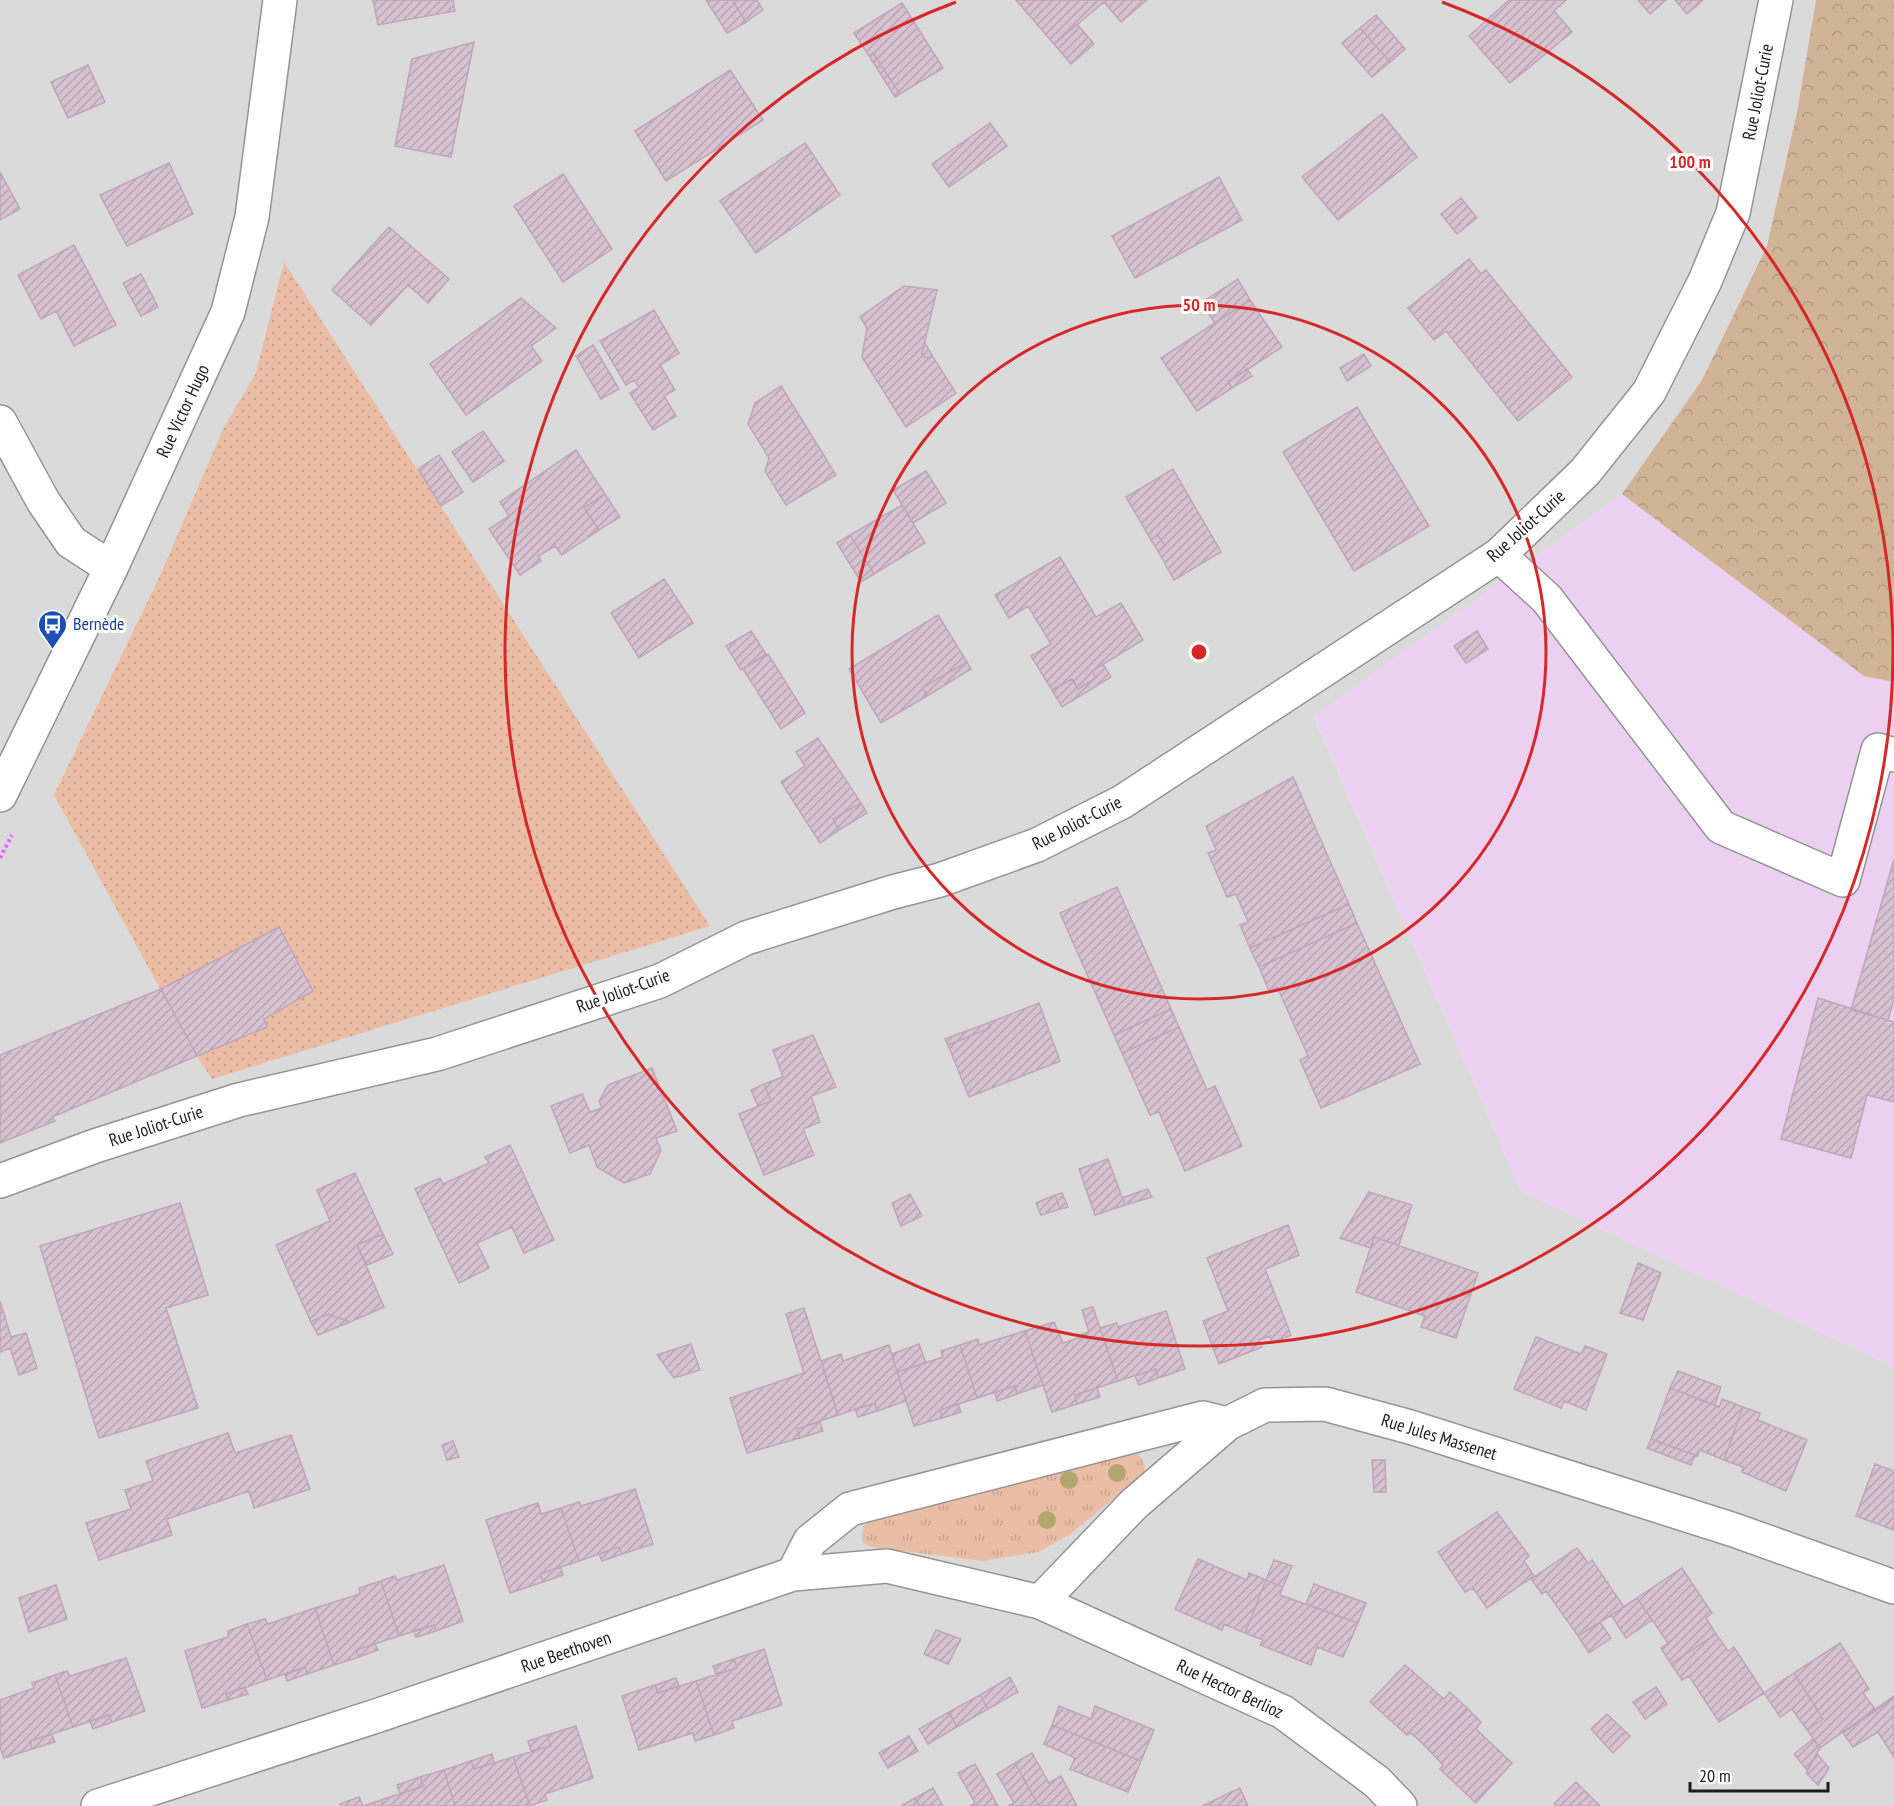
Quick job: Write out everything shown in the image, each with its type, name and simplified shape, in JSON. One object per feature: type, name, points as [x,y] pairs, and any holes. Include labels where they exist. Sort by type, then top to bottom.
[{"type":"street","name":"Rue Victor Hugo","points":[[0,795],[111,568],[228,312],[252,217],[280,0]]},
{"type":"street","name":"Rue Joliot-Curie","points":[[0,1181],[95,1146],[239,1100],[352,1075],[448,1050],[660,981],[746,938],[892,892],[940,880],[1037,845],[1122,802],[1499,555],[1585,472],[1649,392],[1705,281],[1733,213],[1776,0]]},
{"type":"street","points":[[0,422],[43,501],[71,542],[111,568]]},
{"type":"street","points":[[1499,555],[1547,599],[1721,827],[1842,880],[1878,750],[1894,755]]},
{"type":"street","name":"Rue Jules Massenet","points":[[1040,1602],[1134,1504],[1227,1424],[1265,1405],[1325,1404],[1410,1427],[1734,1530],[1894,1587]]},
{"type":"street","points":[[793,1574],[810,1540],[850,1509],[1203,1418],[1227,1424]]},
{"type":"street","name":"Rue Beethoven","points":[[98,1806],[398,1709],[793,1574],[887,1566],[1040,1602]]},
{"type":"street","name":"Rue Hector Berlioz","points":[[1040,1602],[1283,1712],[1377,1782],[1400,1806]]},
{"type":"shaded area","points":[[0,0],[1816,0],[1797,112],[1767,246],[1702,380],[1622,494],[1314,717],[1521,1191],[1894,1367],[1894,1806],[0,1806]]},
{"type":"shaded area","points":[[1816,0],[1894,0],[1894,1367],[1521,1191],[1314,716],[1622,494],[1702,380],[1767,246],[1797,112]]},
{"type":"green space","points":[[1816,0],[1894,0],[1894,682],[1864,676],[1622,494],[1702,380],[1767,246],[1797,112]]},
{"type":"green space","points":[[284,262],[710,926],[212,1079],[197,1056],[54,795],[159,578],[223,429],[256,373]]},
{"type":"green space","points":[[1138,1452],[1145,1466],[1144,1474],[1069,1535],[1038,1552],[983,1561],[871,1547],[862,1542],[863,1527],[872,1519]]},
{"type":"building","points":[[373,0],[453,0],[455,11],[378,25]]},
{"type":"building","points":[[706,0],[732,0],[746,22],[727,33]]},
{"type":"building","points":[[732,0],[757,0],[763,10],[746,22]]},
{"type":"building","points":[[1016,0],[1147,0],[1121,22],[1104,2],[1054,44]]},
{"type":"building","points":[[1509,0],[1566,0],[1554,11],[1572,32],[1510,83],[1469,36]]},
{"type":"building","points":[[1638,0],[1666,0],[1650,14]]},
{"type":"building","points":[[1675,0],[1703,0],[1687,14]]},
{"type":"building","points":[[902,3],[943,68],[900,94],[873,53],[869,56],[854,33]]},
{"type":"building","points":[[1376,15],[1405,49],[1390,62],[1360,28]]},
{"type":"building","points":[[1077,24],[1094,44],[1071,64],[1054,44]]},
{"type":"building","points":[[1360,28],[1390,62],[1372,77],[1342,43]]},
{"type":"building","points":[[474,42],[451,157],[395,146],[412,59]]},
{"type":"building","points":[[873,53],[900,94],[895,97],[869,56]]},
{"type":"building","points":[[88,65],[105,102],[68,118],[51,82]]},
{"type":"building","points":[[730,70],[763,120],[666,181],[635,131]]},
{"type":"building","points":[[1382,114],[1417,157],[1338,220],[1302,177]]},
{"type":"building","points":[[990,123],[1007,146],[949,187],[932,164]]},
{"type":"building","points":[[805,143],[840,195],[756,253],[720,201]]},
{"type":"building","points":[[169,163],[193,214],[127,246],[100,195]]},
{"type":"building","points":[[0,172],[20,209],[0,220]]},
{"type":"building","points":[[563,174],[612,249],[563,282],[514,206]]},
{"type":"building","points":[[1219,177],[1242,220],[1135,278],[1112,236]]},
{"type":"building","points":[[1461,198],[1477,218],[1457,234],[1441,214]]},
{"type":"building","points":[[389,227],[449,279],[428,303],[408,285],[371,325],[332,290]]},
{"type":"building","points":[[74,245],[116,325],[74,346],[56,311],[41,319],[18,275]]},
{"type":"building","points":[[1469,259],[1481,274],[1486,270],[1572,377],[1518,421],[1446,331],[1434,340],[1408,308]]},
{"type":"building","points":[[141,274],[158,307],[141,316],[123,283]]},
{"type":"building","points":[[1238,279],[1250,300],[1215,323],[1201,303]]},
{"type":"building","points":[[904,286],[937,290],[922,353],[925,358],[933,357],[956,393],[906,427],[862,357],[867,328],[860,317]]},
{"type":"building","points":[[521,298],[556,328],[531,346],[542,361],[466,415],[430,364]]},
{"type":"building","points":[[1250,300],[1282,347],[1228,382],[1232,388],[1197,411],[1161,358]]},
{"type":"building","points":[[654,310],[679,353],[660,365],[675,390],[664,396],[676,416],[653,430],[630,393],[639,387],[634,380],[626,385],[600,341]]},
{"type":"building","points":[[925,343],[933,357],[925,358],[922,353]]},
{"type":"building","points":[[593,345],[619,389],[601,399],[576,356]]},
{"type":"building","points":[[1364,354],[1371,366],[1347,381],[1340,368]]},
{"type":"building","points":[[1247,369],[1252,376],[1232,388],[1228,382]]},
{"type":"building","points":[[781,386],[836,475],[786,505],[765,471],[769,458],[748,424],[755,403]]},
{"type":"building","points":[[1357,407],[1429,526],[1354,571],[1283,452]]},
{"type":"building","points":[[483,431],[504,461],[473,482],[452,452]]},
{"type":"building","points":[[576,450],[605,494],[584,508],[599,530],[562,555],[555,546],[538,556],[541,561],[520,575],[489,529],[509,516],[500,502]]},
{"type":"building","points":[[439,455],[463,492],[441,506],[418,469]]},
{"type":"building","points":[[1173,469],[1221,552],[1174,580],[1158,551],[1165,546],[1158,535],[1151,540],[1126,497]]},
{"type":"building","points":[[926,471],[946,503],[913,523],[893,490]]},
{"type":"building","points":[[605,494],[620,517],[599,530],[584,508]]},
{"type":"building","points":[[902,505],[925,543],[874,574],[850,535]]},
{"type":"building","points":[[850,535],[874,574],[861,582],[837,543]]},
{"type":"building","points":[[1158,535],[1165,546],[1158,551],[1151,540]]},
{"type":"building","points":[[1060,557],[1096,617],[1121,603],[1143,640],[1092,671],[1096,678],[1078,689],[1072,679],[1052,690],[1031,656],[1051,644],[1028,606],[1009,618],[995,595]]},
{"type":"building","points":[[664,579],[693,623],[639,658],[611,613]]},
{"type":"building","points":[[938,615],[967,662],[922,688],[927,696],[881,723],[849,669]]},
{"type":"building","points":[[751,631],[766,654],[741,670],[726,646]]},
{"type":"building","points":[[1477,631],[1488,649],[1466,663],[1454,646]]},
{"type":"building","points":[[768,654],[805,713],[781,729],[743,669]]},
{"type":"building","points":[[967,662],[971,669],[927,696],[922,688]]},
{"type":"building","points":[[1103,664],[1111,677],[1062,707],[1052,690],[1072,679],[1078,689],[1096,678],[1092,671]]},
{"type":"building","points":[[818,738],[861,803],[833,819],[839,830],[820,843],[781,782],[805,766],[796,752]]},
{"type":"building","points":[[1293,777],[1349,904],[1250,948],[1240,925],[1248,922],[1236,894],[1227,897],[1208,853],[1216,850],[1206,826]]},
{"type":"building","points":[[861,803],[867,813],[839,830],[833,819]]},
{"type":"building","points":[[1894,859],[1894,1000],[1888,1020],[1851,1010]]},
{"type":"building","points":[[1117,887],[1171,1009],[1114,1035],[1060,913]]},
{"type":"building","points":[[1349,904],[1357,923],[1259,967],[1250,948]]},
{"type":"building","points":[[1357,923],[1420,1064],[1321,1108],[1300,1060],[1308,1056],[1277,987],[1269,991],[1259,967]]},
{"type":"building","points":[[279,927],[313,991],[264,1019],[267,1027],[197,1056],[161,989]]},
{"type":"building","points":[[161,989],[197,1056],[52,1117],[55,1121],[0,1143],[0,1055]]},
{"type":"building","points":[[1818,998],[1894,1022],[1894,1102],[1867,1095],[1851,1158],[1781,1139]]},
{"type":"building","points":[[1039,1003],[1060,1061],[969,1097],[948,1045],[990,1028],[988,1023]]},
{"type":"building","points":[[1171,1009],[1179,1027],[1122,1053],[1114,1035]]},
{"type":"building","points":[[988,1023],[990,1028],[948,1045],[945,1039]]},
{"type":"building","points":[[1179,1027],[1207,1090],[1215,1086],[1242,1146],[1185,1171],[1159,1112],[1150,1115],[1122,1053]]},
{"type":"building","points":[[813,1035],[836,1087],[811,1096],[820,1122],[803,1129],[814,1155],[764,1175],[739,1114],[771,1101],[764,1084],[783,1077],[773,1050]]},
{"type":"building","points":[[652,1068],[677,1131],[656,1138],[661,1150],[650,1174],[624,1183],[597,1167],[589,1145],[570,1153],[551,1106],[582,1094],[590,1112],[602,1108],[599,1101],[608,1085]]},
{"type":"building","points":[[764,1084],[771,1101],[758,1106],[751,1090]]},
{"type":"building","points":[[510,1145],[554,1240],[524,1253],[512,1227],[477,1243],[489,1268],[459,1283],[415,1189],[440,1178],[443,1184],[489,1163],[485,1157]]},
{"type":"building","points":[[1108,1159],[1125,1205],[1095,1215],[1079,1169]]},
{"type":"building","points":[[355,1173],[383,1234],[357,1245],[384,1307],[350,1322],[328,1314],[311,1322],[276,1245],[330,1221],[317,1190]]},
{"type":"building","points":[[1148,1189],[1152,1197],[1125,1205],[1122,1198]]},
{"type":"building","points":[[1369,1192],[1412,1205],[1399,1245],[1374,1237],[1371,1248],[1340,1238]]},
{"type":"building","points":[[1062,1193],[1068,1207],[1060,1209],[1055,1195]]},
{"type":"building","points":[[910,1194],[922,1216],[901,1226],[892,1203]]},
{"type":"building","points":[[1055,1195],[1060,1209],[1041,1215],[1036,1203]]},
{"type":"building","points":[[180,1203],[208,1295],[166,1308],[198,1408],[99,1438],[40,1246]]},
{"type":"building","points":[[1288,1225],[1299,1255],[1265,1269],[1291,1335],[1272,1343],[1270,1336],[1259,1340],[1262,1347],[1219,1364],[1203,1321],[1228,1311],[1207,1258]]},
{"type":"building","points":[[383,1234],[393,1254],[367,1265],[357,1245]]},
{"type":"building","points":[[1374,1237],[1478,1273],[1456,1338],[1421,1327],[1425,1316],[1356,1292]]},
{"type":"building","points":[[1638,1263],[1661,1273],[1643,1320],[1620,1313]]},
{"type":"building","points":[[0,1301],[11,1337],[26,1333],[37,1368],[19,1375],[10,1348],[0,1352]]},
{"type":"building","points":[[1093,1307],[1118,1381],[1075,1395],[1077,1404],[1052,1412],[1025,1331],[1054,1322],[1063,1343],[1084,1336],[1083,1334],[1089,1332],[1082,1310]]},
{"type":"building","points":[[804,1308],[838,1415],[797,1429],[800,1438],[747,1453],[730,1398],[804,1373],[786,1314]]},
{"type":"building","points":[[1166,1311],[1185,1369],[1158,1378],[1156,1369],[1118,1381],[1100,1328],[1117,1323],[1118,1327]]},
{"type":"building","points":[[328,1314],[350,1322],[318,1335],[311,1322]]},
{"type":"building","points":[[1025,1331],[1043,1385],[1017,1394],[1015,1386],[977,1398],[960,1345],[978,1339],[979,1345]]},
{"type":"building","points":[[1536,1337],[1581,1354],[1585,1346],[1607,1354],[1586,1410],[1564,1401],[1561,1408],[1514,1389]]},
{"type":"building","points":[[691,1344],[700,1370],[674,1378],[657,1355]]},
{"type":"building","points":[[919,1344],[926,1363],[897,1372],[892,1354]]},
{"type":"building","points":[[889,1345],[906,1401],[877,1411],[875,1403],[838,1415],[821,1361],[841,1354],[843,1361]]},
{"type":"building","points":[[960,1345],[977,1398],[940,1410],[942,1418],[914,1426],[897,1372],[943,1357],[941,1351]]},
{"type":"building","points":[[1156,1369],[1158,1378],[1139,1385],[1135,1376]]},
{"type":"building","points":[[1678,1371],[1721,1387],[1715,1405],[1670,1388]]},
{"type":"building","points":[[1015,1386],[1017,1394],[997,1401],[995,1392]]},
{"type":"building","points":[[1097,1388],[1100,1397],[1077,1404],[1075,1395]]},
{"type":"building","points":[[1670,1388],[1719,1407],[1722,1399],[1743,1407],[1724,1460],[1700,1450],[1697,1456],[1651,1439]]},
{"type":"building","points":[[875,1403],[877,1411],[858,1417],[855,1409]]},
{"type":"building","points":[[958,1404],[961,1412],[942,1418],[940,1410]]},
{"type":"building","points":[[1743,1407],[1760,1413],[1758,1420],[1807,1440],[1786,1491],[1742,1472],[1743,1467],[1724,1460]]},
{"type":"building","points":[[820,1422],[823,1431],[800,1438],[797,1429]]},
{"type":"building","points":[[228,1433],[235,1453],[291,1435],[310,1489],[254,1508],[249,1491],[167,1519],[172,1535],[99,1560],[86,1523],[131,1509],[125,1490],[153,1481],[146,1461]]},
{"type":"building","points":[[1651,1439],[1695,1455],[1691,1465],[1647,1448]]},
{"type":"building","points":[[453,1441],[459,1457],[447,1460],[442,1445]]},
{"type":"building","points":[[1372,1460],[1385,1460],[1386,1492],[1374,1492]]},
{"type":"building","points":[[1875,1464],[1894,1471],[1894,1530],[1856,1516]]},
{"type":"building","points":[[635,1489],[653,1544],[622,1554],[619,1547],[579,1561],[561,1508],[579,1502],[581,1506]]},
{"type":"building","points":[[538,1503],[541,1514],[561,1508],[579,1561],[540,1574],[543,1582],[510,1593],[486,1520]]},
{"type":"building","points":[[1497,1512],[1529,1556],[1524,1561],[1534,1576],[1487,1608],[1473,1588],[1465,1592],[1438,1552]]},
{"type":"building","points":[[619,1547],[622,1554],[602,1561],[599,1554]]},
{"type":"building","points":[[1577,1548],[1588,1563],[1592,1560],[1624,1607],[1578,1636],[1546,1591],[1542,1594],[1531,1579]]},
{"type":"building","points":[[1198,1559],[1247,1580],[1249,1573],[1266,1580],[1245,1633],[1224,1624],[1222,1630],[1175,1609]]},
{"type":"building","points":[[1274,1560],[1292,1566],[1283,1587],[1266,1580]]},
{"type":"building","points":[[444,1565],[463,1621],[436,1631],[434,1625],[399,1636],[381,1581],[395,1576],[397,1580]]},
{"type":"building","points":[[560,1567],[563,1575],[543,1582],[540,1574]]},
{"type":"building","points":[[1682,1568],[1712,1613],[1706,1618],[1716,1634],[1671,1664],[1661,1648],[1668,1643],[1637,1598]]},
{"type":"building","points":[[1266,1580],[1283,1587],[1280,1595],[1358,1623],[1343,1657],[1317,1647],[1311,1665],[1260,1645],[1263,1640],[1245,1633]]},
{"type":"building","points":[[381,1581],[399,1636],[356,1650],[359,1657],[334,1665],[315,1608],[360,1594],[359,1588]]},
{"type":"building","points":[[1314,1584],[1366,1603],[1358,1623],[1306,1604]]},
{"type":"building","points":[[56,1585],[67,1619],[29,1632],[19,1598]]},
{"type":"building","points":[[1637,1598],[1652,1620],[1626,1638],[1611,1615]]},
{"type":"building","points":[[315,1608],[334,1665],[307,1674],[305,1667],[267,1680],[247,1624],[265,1619],[268,1624]]},
{"type":"building","points":[[1600,1622],[1611,1638],[1589,1653],[1578,1636]]},
{"type":"building","points":[[247,1624],[267,1680],[226,1694],[228,1700],[202,1708],[185,1651],[228,1637],[228,1631]]},
{"type":"building","points":[[434,1625],[436,1631],[416,1637],[413,1631]]},
{"type":"building","points":[[936,1630],[961,1639],[948,1664],[924,1654]]},
{"type":"building","points":[[1716,1634],[1728,1651],[1734,1647],[1764,1693],[1719,1722],[1689,1676],[1682,1680],[1671,1664]]},
{"type":"building","points":[[1840,1643],[1869,1689],[1863,1693],[1875,1709],[1820,1748],[1807,1730],[1823,1719],[1794,1673]]},
{"type":"building","points":[[375,1644],[378,1650],[359,1657],[356,1650]]},
{"type":"building","points":[[764,1649],[782,1705],[732,1721],[734,1728],[714,1735],[696,1681],[737,1668],[734,1659]]},
{"type":"building","points":[[126,1658],[145,1711],[112,1722],[109,1715],[73,1727],[55,1675],[67,1671],[70,1676]]},
{"type":"building","points":[[734,1659],[737,1668],[716,1674],[713,1666]]},
{"type":"building","points":[[1405,1665],[1444,1699],[1450,1692],[1467,1708],[1428,1749],[1411,1733],[1407,1735],[1370,1702]]},
{"type":"building","points":[[305,1667],[307,1674],[287,1681],[285,1675]]},
{"type":"building","points":[[1794,1673],[1823,1719],[1807,1730],[1792,1709],[1780,1717],[1764,1693]]},
{"type":"building","points":[[55,1675],[73,1727],[30,1741],[32,1749],[4,1758],[0,1747],[0,1700],[34,1688],[32,1683]]},
{"type":"building","points":[[1010,1677],[1018,1692],[988,1709],[980,1695]]},
{"type":"building","points":[[676,1678],[679,1686],[658,1693],[655,1685]]},
{"type":"building","points":[[696,1681],[714,1735],[695,1741],[693,1733],[639,1750],[622,1696],[655,1685],[658,1693]]},
{"type":"building","points":[[245,1687],[248,1694],[228,1700],[226,1694]]},
{"type":"building","points":[[1656,1687],[1667,1704],[1645,1719],[1633,1702]]},
{"type":"building","points":[[980,1695],[988,1709],[957,1727],[949,1712]]},
{"type":"building","points":[[1894,1696],[1894,1698],[1860,1720]]},
{"type":"building","points":[[1894,1698],[1894,1757],[1878,1732],[1853,1747],[1843,1733]]},
{"type":"building","points":[[1059,1706],[1091,1719],[1095,1706],[1154,1730],[1141,1761],[1052,1725]]},
{"type":"building","points":[[1467,1708],[1481,1722],[1476,1729],[1512,1763],[1476,1803],[1440,1769],[1443,1765],[1428,1749]]},
{"type":"building","points":[[949,1712],[957,1727],[928,1744],[919,1729]]},
{"type":"building","points":[[1607,1714],[1630,1736],[1613,1753],[1591,1729]]},
{"type":"building","points":[[109,1715],[112,1722],[93,1729],[90,1721]]},
{"type":"building","points":[[1052,1725],[1141,1761],[1128,1792],[1070,1769],[1075,1758],[1044,1744]]},
{"type":"building","points":[[576,1726],[593,1778],[545,1794],[547,1800],[530,1806],[513,1757],[551,1746],[547,1735]]},
{"type":"building","points":[[52,1734],[55,1742],[32,1749],[30,1741]]},
{"type":"building","points":[[547,1735],[551,1746],[531,1751],[528,1741]]},
{"type":"building","points":[[909,1736],[918,1751],[888,1768],[879,1753]]},
{"type":"building","points":[[1813,1739],[1820,1748],[1807,1770],[1794,1754]]},
{"type":"building","points":[[1032,1753],[1049,1783],[1061,1776],[1077,1806],[1039,1806],[1015,1763]]},
{"type":"building","points":[[492,1754],[494,1763],[474,1769],[471,1761]]},
{"type":"building","points":[[1817,1754],[1829,1768],[1818,1785],[1806,1773]]},
{"type":"building","points":[[513,1757],[530,1806],[455,1806],[444,1770],[471,1761],[474,1769]]},
{"type":"building","points":[[1015,1763],[1039,1806],[1008,1806],[1014,1803],[997,1774]]},
{"type":"building","points":[[975,1764],[998,1806],[970,1806],[975,1803],[958,1773]]},
{"type":"building","points":[[444,1770],[455,1806],[383,1806],[381,1800],[424,1786],[420,1777]]},
{"type":"building","points":[[420,1777],[424,1786],[400,1794],[397,1785]]},
{"type":"building","points":[[1576,1782],[1600,1806],[1557,1806],[1554,1804]]},
{"type":"building","points":[[933,1788],[943,1806],[920,1806],[915,1798]]},
{"type":"building","points":[[1240,1788],[1248,1806],[1202,1806]]},
{"type":"building","points":[[359,1797],[363,1806],[341,1806],[340,1804]]},
{"type":"building","points":[[915,1798],[920,1806],[901,1806]]},
{"type":"building","points":[[381,1800],[383,1806],[363,1806]]},
{"type":"place","name":"Bernède","points":[[52,650]]}]
